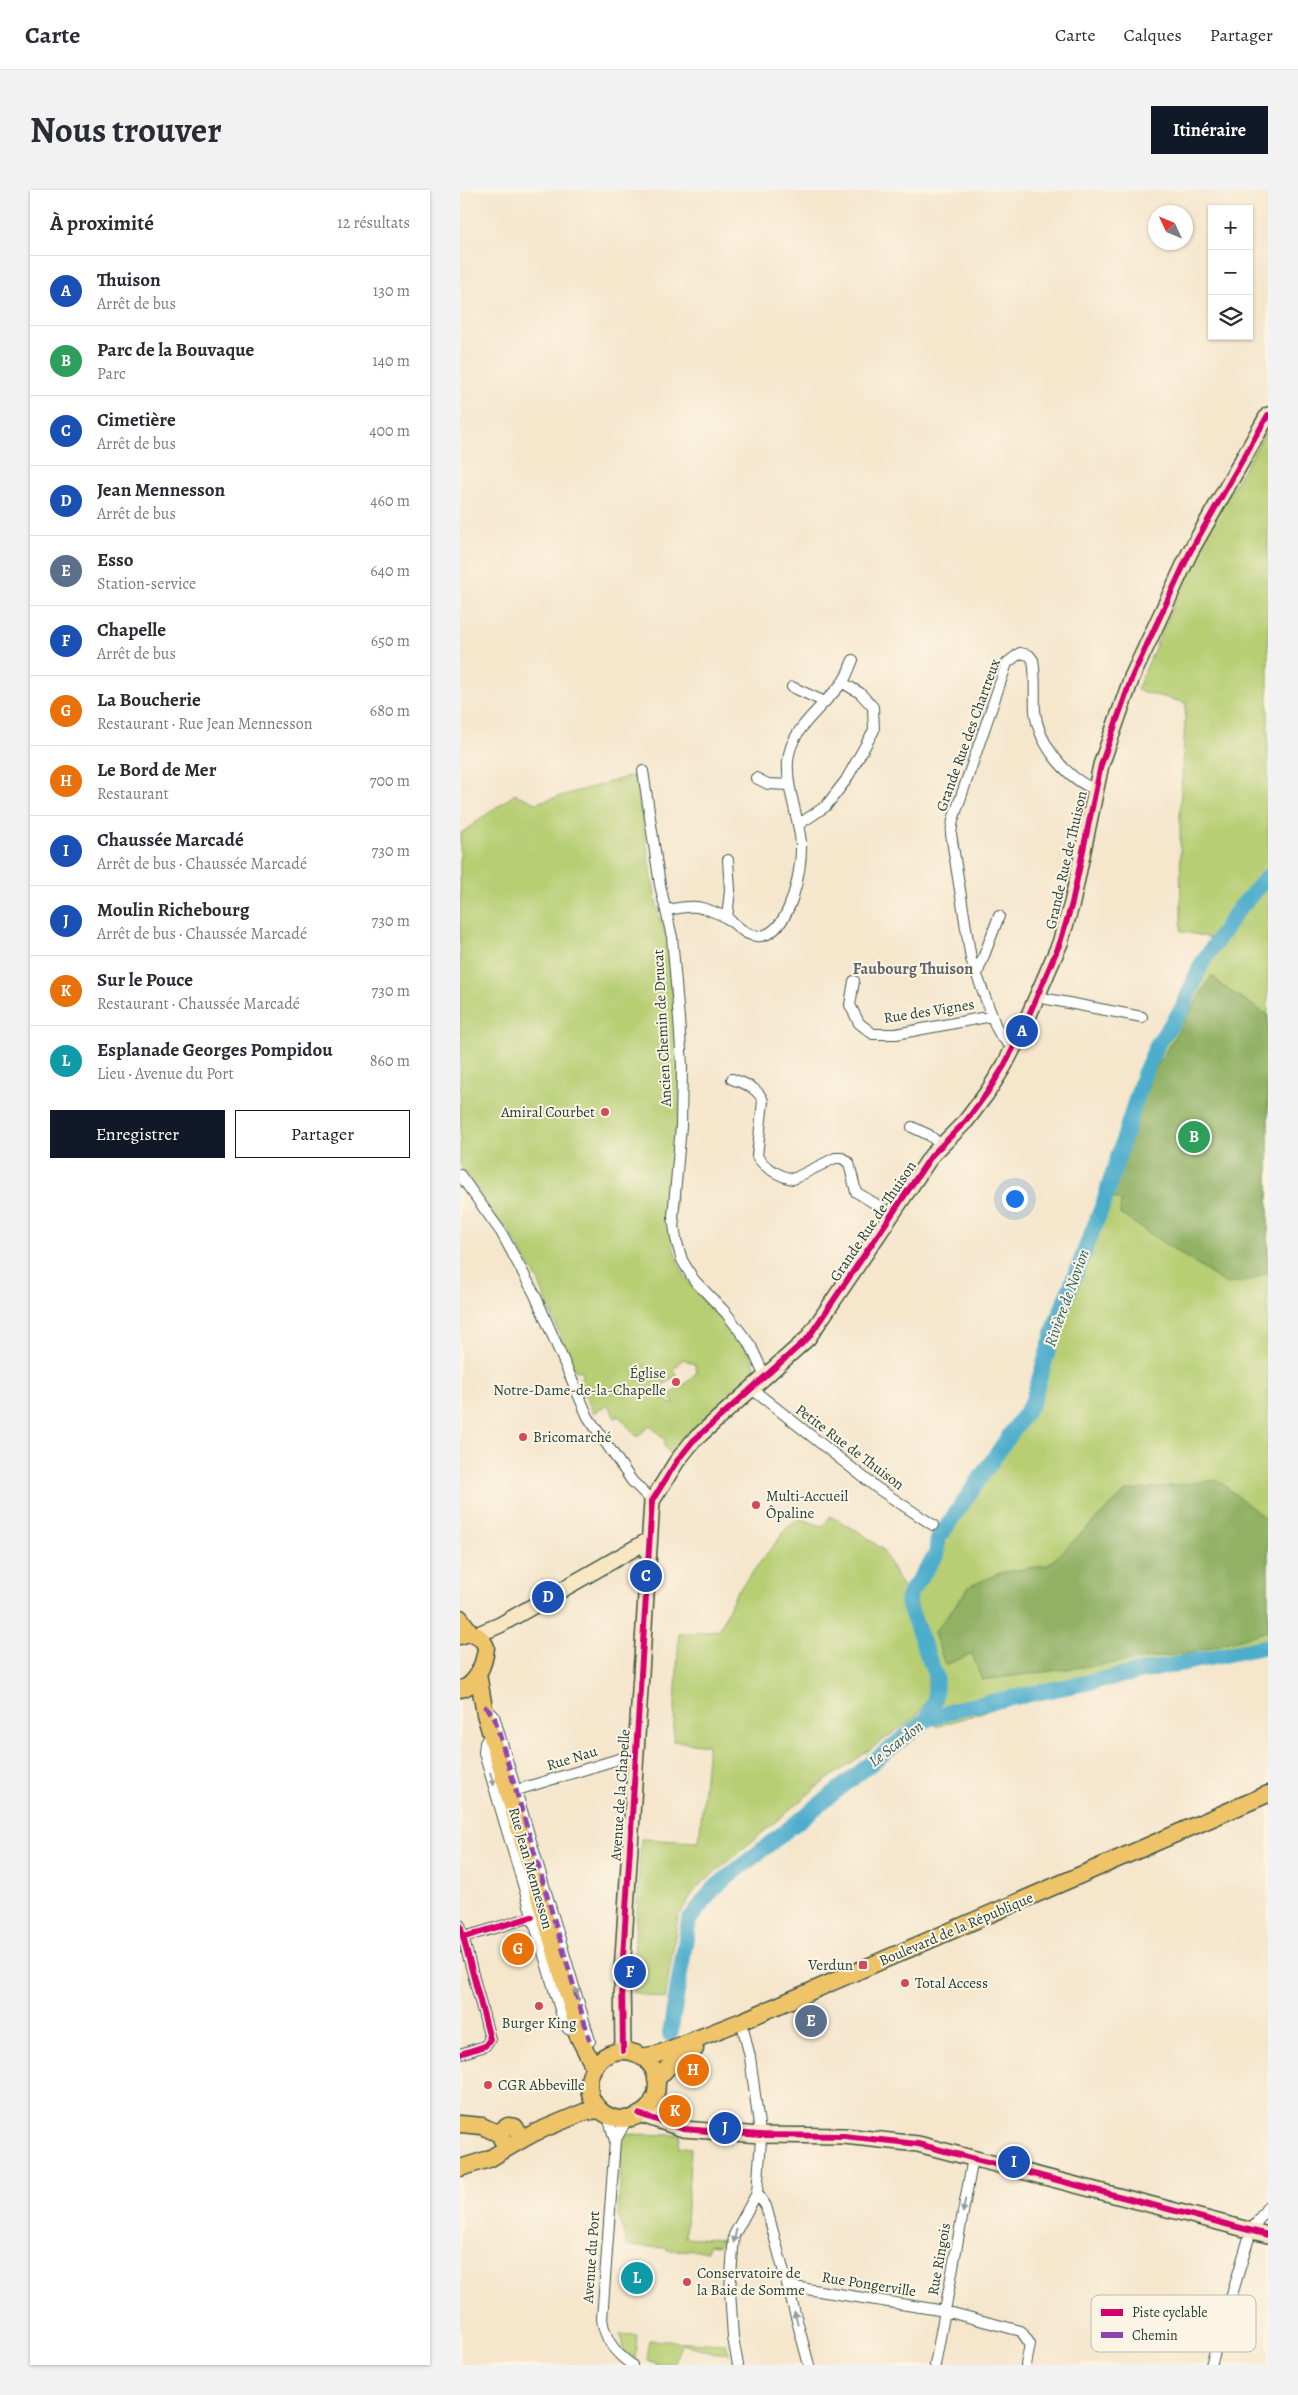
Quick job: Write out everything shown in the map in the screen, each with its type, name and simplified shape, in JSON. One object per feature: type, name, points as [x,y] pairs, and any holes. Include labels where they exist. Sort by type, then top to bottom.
[{"type":"main road","points":[[460,1618],[473,1638],[478,1674],[474,1681],[461,1689]]},
{"type":"main road","name":"Rue Jean Mennesson","points":[[478,1674],[484,1710],[581,2032],[594,2067]]},
{"type":"main road","name":"Rue Jean Mennesson","points":[[461,1689],[484,1710]]},
{"type":"main road","name":"Boulevard de la République","points":[[641,2057],[658,2054],[742,2021],[1268,1794]]},
{"type":"main road","name":"Boulevard de la République","points":[[656,2080],[684,2053],[1268,1802]]},
{"type":"main road","points":[[460,2168],[489,2159],[509,2136],[584,2112],[633,2116],[653,2099],[656,2080],[649,2064],[641,2057],[618,2052],[581,2032]]},
{"type":"main road","points":[[604,2113],[594,2104],[589,2089],[590,2078],[594,2067],[604,2057],[618,2052]]},
{"type":"main road","points":[[460,2161],[488,2151],[509,2136],[533,2125],[560,2116],[580,2102],[589,2089]]},
{"type":"main road","points":[[466,2124],[486,2127],[509,2136]]},
{"type":"street","name":"Grande Rue de Thuison","points":[[649,1540],[652,1501],[677,1461],[693,1441],[808,1338],[932,1155],[966,1121],[987,1093],[1014,1048],[1060,943],[1072,903],[1094,789],[1123,701],[1160,614],[1190,552],[1268,415]]},
{"type":"street","name":"Grande Rue des Chartreux","points":[[1014,1048],[1001,1036],[971,959],[950,834],[953,820],[1007,662],[1012,656],[1020,653],[1028,655],[1033,660],[1039,731],[1052,754],[1080,783],[1094,789]]},
{"type":"street","points":[[666,910],[697,907],[727,918],[747,934],[761,936],[777,928],[786,916],[795,888],[801,846],[789,785],[788,760],[794,742],[811,716],[843,683],[853,660]]},
{"type":"street","points":[[798,825],[826,806],[846,780],[874,730],[873,707],[860,694],[843,683]]},
{"type":"street","points":[[792,687],[825,702]]},
{"type":"street","name":"Ancien Chemin de Drucat","points":[[643,771],[660,885],[672,937],[682,1066],[681,1126],[673,1217],[676,1239],[682,1260],[694,1280],[726,1313],[751,1346],[765,1377]]},
{"type":"street","points":[[756,778],[768,784],[789,785]]},
{"type":"street","points":[[727,918],[730,890],[728,860]]},
{"type":"street","points":[[977,974],[999,916]]},
{"type":"street","name":"Rue des Vignes","points":[[854,981],[850,1005],[859,1023],[873,1034],[896,1034],[992,1016]]},
{"type":"street","points":[[1037,998],[1142,1016]]},
{"type":"street","points":[[732,1080],[745,1083],[761,1095],[763,1100],[756,1156],[760,1162],[786,1178],[793,1179],[835,1158],[842,1158],[849,1163],[856,1192],[892,1214]]},
{"type":"street","points":[[912,1127],[942,1144]]},
{"type":"street","points":[[460,1174],[501,1232],[535,1295],[588,1416],[632,1481],[652,1501]]},
{"type":"street","name":"Petite Rue de Thuison","points":[[752,1389],[877,1488],[933,1525]]},
{"type":"street","points":[[473,1638],[500,1625],[649,1540]]},
{"type":"street","name":"Avenue de la Chapelle","points":[[618,2052],[649,1540]]},
{"type":"street","points":[[484,1710],[494,1716],[517,1790],[581,2032],[568,2030],[564,2022],[532,1917],[484,1753],[485,1743],[491,1733]]},
{"type":"street","name":"Rue Nau","points":[[517,1790],[636,1754]]},
{"type":"street","points":[[464,1937],[532,1917]]},
{"type":"street","points":[[460,1925],[490,2039],[485,2046],[460,2054]]},
{"type":"street","points":[[738,2365],[733,2338],[730,2290],[734,2234],[757,2193],[760,2136],[750,2057],[743,2028]]},
{"type":"street","points":[[653,2099],[666,2123]]},
{"type":"street","name":"Avenue du Port","points":[[604,2113],[614,2141],[602,2319],[609,2341],[619,2356],[632,2365]]},
{"type":"street","points":[[633,2116],[666,2123],[683,2129],[760,2136],[844,2136],[905,2142],[1268,2235]]},
{"type":"street","name":"Avenue du Port","points":[[614,2141],[633,2116]]},
{"type":"street","name":"Rue Ringois","points":[[935,2365],[973,2158]]},
{"type":"street","points":[[757,2193],[766,2206],[809,2365]]},
{"type":"street","points":[[1232,2295],[1251,2231],[1268,2206]]},
{"type":"street","name":"Rue Pongerville","points":[[788,2286],[945,2311],[1021,2332],[1030,2344],[1026,2365]]},
{"type":"street","points":[[1211,2365],[1215,2352]]},
{"type":"green space","points":[[1268,428],[1268,1652],[999,1707],[936,1727],[941,1676],[914,1596],[941,1558],[946,1542],[937,1534],[1028,1401],[1054,1321],[1100,1201],[1141,1073],[1157,1041],[1179,1009],[1211,938],[1181,931],[1180,811],[1186,703],[1137,690],[1199,545]]},
{"type":"green space","points":[[638,774],[643,799],[639,800],[658,913],[668,940],[681,1077],[673,1245],[679,1265],[691,1286],[716,1308],[746,1344],[757,1370],[754,1380],[670,1454],[664,1446],[665,1440],[650,1425],[637,1437],[619,1416],[615,1418],[609,1405],[593,1413],[579,1381],[583,1374],[581,1370],[576,1371],[572,1366],[538,1280],[508,1230],[495,1217],[460,1165],[460,834],[515,794],[536,803]],"holes":[[[683,1359],[695,1364],[697,1372],[690,1380],[668,1396],[674,1403],[670,1404],[665,1398],[665,1400],[662,1400],[658,1393],[661,1392],[661,1386],[677,1375],[673,1370]]]},
{"type":"green space","points":[[1212,975],[1222,986],[1268,1015],[1268,1271],[1253,1280],[1226,1284],[1120,1214],[1121,1200],[1110,1197],[1151,1076]]},
{"type":"green space","points":[[1218,1480],[1268,1521],[1268,1631],[1190,1653],[982,1680],[972,1654],[945,1665],[934,1633],[970,1586],[1003,1572],[1048,1565],[1126,1491]]},
{"type":"green space","points":[[830,1516],[861,1533],[882,1549],[905,1592],[906,1617],[928,1669],[928,1698],[917,1716],[817,1787],[696,1888],[678,1917],[665,1999],[632,1992],[641,1839],[699,1842],[708,1745],[673,1741],[679,1634],[719,1630],[736,1593],[788,1527],[800,1518],[823,1527]]},
{"type":"green space","points":[[623,2134],[681,2135],[678,2146],[691,2148],[685,2237],[724,2240],[718,2246],[708,2245],[707,2251],[627,2246],[618,2216]]},
{"type":"green space","points":[[620,2334],[637,2335],[635,2359],[624,2353]]},
{"type":"green space","points":[[650,2340],[726,2344],[729,2353],[716,2353],[681,2343],[674,2365],[659,2365],[647,2359]]},
{"type":"waterway","name":"Rivière de Novion","points":[[926,1720],[935,1700],[936,1677],[907,1601],[911,1591],[936,1555],[938,1539],[1032,1403],[1057,1321],[1104,1202],[1144,1074],[1158,1043],[1182,1009],[1202,963],[1238,910],[1268,876]]},
{"type":"waterway","name":"Le Scardon","points":[[670,2034],[689,1920],[714,1888],[926,1720],[961,1708],[1268,1646]]},
{"type":"marked path","points":[[484,1706],[494,1716],[590,2041]]},
{"type":"cycle path","points":[[623,2051],[622,1973],[652,1501],[677,1461],[693,1441],[808,1338],[932,1155],[966,1121],[1004,1066],[1022,1031],[1060,943],[1072,903],[1101,765],[1132,677],[1190,552],[1268,415]]},
{"type":"cycle path","points":[[464,1937],[532,1917]]},
{"type":"cycle path","points":[[460,1925],[490,2039],[485,2046],[460,2054]]},
{"type":"cycle path","points":[[639,2114],[683,2129],[760,2135],[844,2136],[918,2144],[1268,2235]]},
{"type":"place","name":"Thuison","points":[[1022,1031]]},
{"type":"place","name":"Amiral Courbet","points":[[605,1112]]},
{"type":"place","name":"Parc de la Bouvaque","points":[[1194,1137]]},
{"type":"place","name":"Église Notre-Dame-de-la-Chapelle","points":[[676,1382]]},
{"type":"place","name":"Bricomarché","points":[[523,1437]]},
{"type":"place","name":"Multi-Accueil Ôpaline","points":[[756,1505]]},
{"type":"place","name":"Cimetière","points":[[646,1576]]},
{"type":"place","name":"Jean Mennesson","points":[[548,1597]]},
{"type":"place","name":"La Boucherie","points":[[518,1949]]},
{"type":"place","name":"Verdun","points":[[863,1965]]},
{"type":"place","name":"Chapelle","points":[[630,1972]]},
{"type":"place","name":"Total Access","points":[[905,1983]]},
{"type":"place","name":"Burger King","points":[[539,2006]]},
{"type":"place","name":"Esso","points":[[811,2021]]},
{"type":"place","name":"Le Bord de Mer","points":[[693,2070]]},
{"type":"place","name":"CGR Abbeville","points":[[488,2085]]},
{"type":"place","name":"Sur le Pouce","points":[[675,2111]]},
{"type":"place","name":"Moulin Richebourg","points":[[725,2128]]},
{"type":"place","name":"Chaussée Marcadé","points":[[1014,2162]]},
{"type":"place","name":"Esplanade Georges Pompidou","points":[[637,2278]]},
{"type":"place","name":"Conservatoire de la Baie de Somme","points":[[687,2282]]},
{"type":"district","name":"Faubourg Thuison","points":[[913,969]]}]
